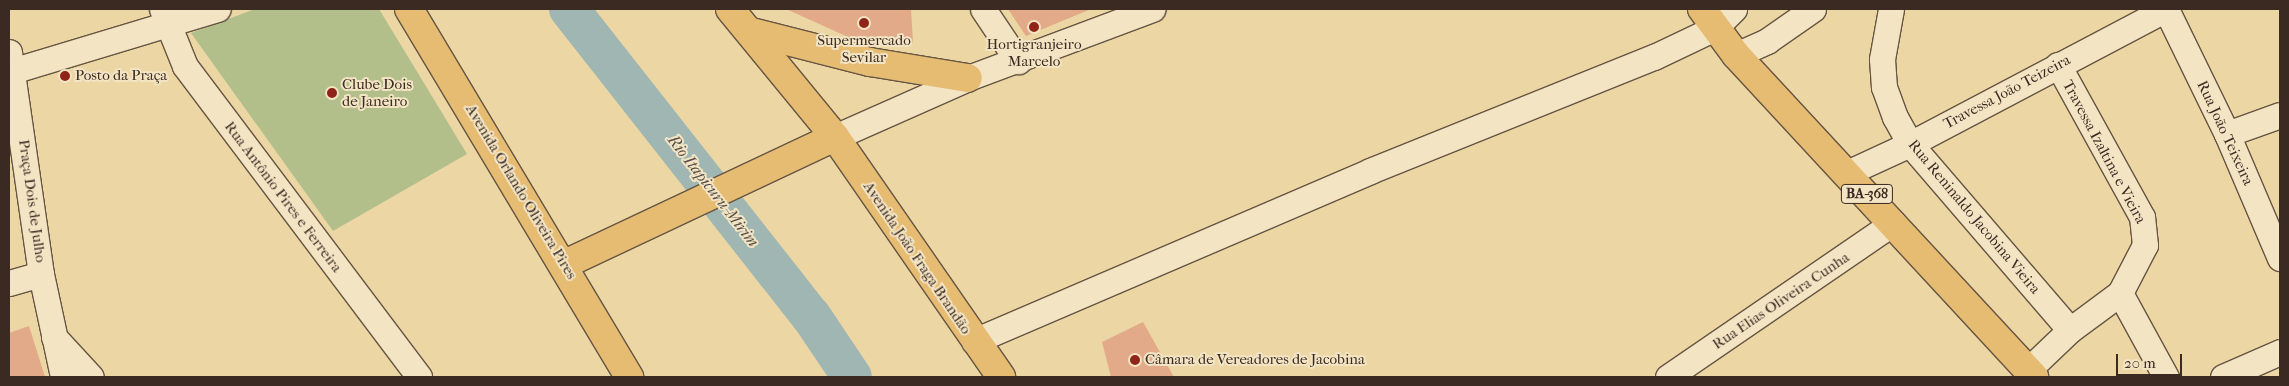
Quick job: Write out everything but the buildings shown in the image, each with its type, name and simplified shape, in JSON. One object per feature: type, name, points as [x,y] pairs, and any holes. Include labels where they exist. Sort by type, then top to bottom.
[{"type":"main road","name":"Avenida Orlando Oliveira Pires","points":[[409,9],[565,264],[626,376]]},
{"type":"main road","name":"Avenida João Fraga Brandão","points":[[730,9],[752,32],[835,137],[974,341],[1001,377]]},
{"type":"main road","name":"BA-368","points":[[1708,18],[1736,54],[2031,374]]},
{"type":"main road","points":[[752,32],[870,62],[968,78]]},
{"type":"main road","points":[[565,264],[835,137]]},
{"type":"street","points":[[11,65],[164,18],[218,9]]},
{"type":"street","points":[[983,9],[1018,61]]},
{"type":"street","points":[[835,137],[968,78],[1018,61],[1153,9]]},
{"type":"street","points":[[974,341],[1360,175],[1654,57],[1708,18],[1734,9]]},
{"type":"street","points":[[1736,54],[1767,41],[1813,9]]},
{"type":"street","name":"Rua Reninaldo Jacobina Vieira","points":[[1891,9],[1882,59],[1884,87],[1910,144],[2070,330]]},
{"type":"street","name":"Travessa João Teizeira","points":[[1847,173],[1910,144],[2166,9]]},
{"type":"street","name":"Rua João Teixeira","points":[[2166,9],[2227,134],[2280,258]]},
{"type":"street","name":"Rua Antônio Pires e Ferreira","points":[[164,18],[185,66],[419,377]]},
{"type":"street","name":"Praça Dois de Julho","points":[[9,283],[41,274],[11,65]]},
{"type":"street","name":"Travessa Izaltina e Vieira","points":[[2031,374],[2070,330],[2120,293],[2145,245],[2142,217],[2058,65]]},
{"type":"street","points":[[2227,134],[2280,115]]},
{"type":"street","name":"Rua Elias Oliveira Cunha","points":[[1668,377],[1893,223]]},
{"type":"street","points":[[41,274],[62,377]]},
{"type":"street","points":[[2120,293],[2166,377]]},
{"type":"street","points":[[53,336],[91,377]]},
{"type":"street","points":[[2223,377],[2280,352]]},
{"type":"green space","name":"Clube Dois de Janeiro","points":[[255,9],[379,9],[467,154],[333,231],[191,33]]},
{"type":"waterway","name":"Rio Itapicuru-Mirim","points":[[569,9],[811,316],[852,377]]},
{"type":"place","name":"Supermercado Sevilar","points":[[864,23]]},
{"type":"place","name":"Hortigranjeiro Marcelo","points":[[1034,27]]},
{"type":"place","name":"Posto da Praça","points":[[65,76]]},
{"type":"place","name":"Clube Dois de Janeiro","points":[[332,93]]},
{"type":"place","name":"Câmara de Vereadores de Jacobina","points":[[1135,360]]}]
